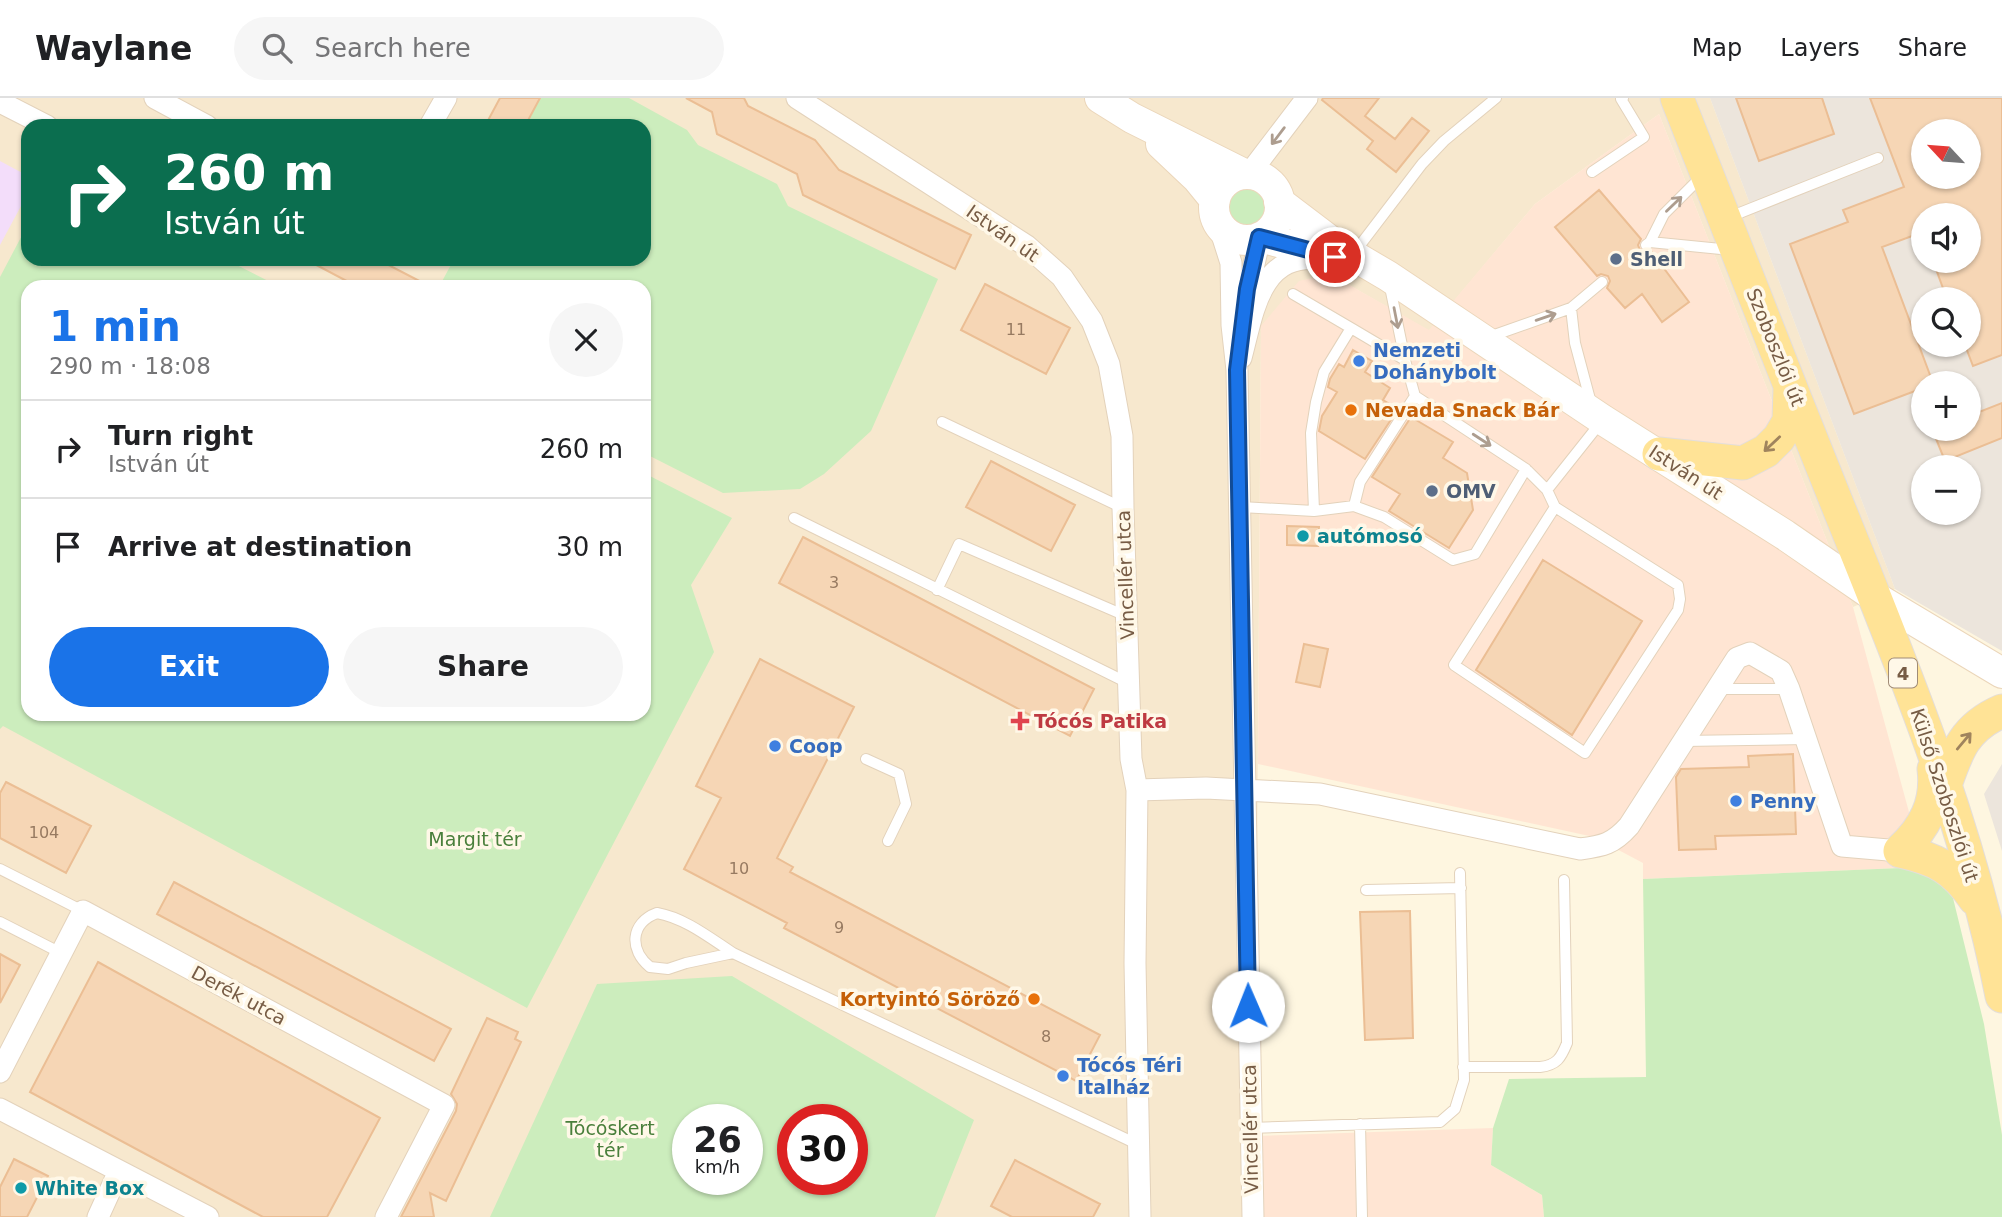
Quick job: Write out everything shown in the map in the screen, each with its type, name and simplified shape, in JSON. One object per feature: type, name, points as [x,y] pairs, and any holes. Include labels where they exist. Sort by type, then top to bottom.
[{"type":"main road","name":"Szoboszlói út","points":[[1677,98],[1875,597]]},
{"type":"main road","points":[[1659,454],[1743,463],[1766,451],[1779,438],[1789,421],[1789,382]]},
{"type":"main road","name":"Külső Szoboszlói út","points":[[1875,597],[1945,785],[1993,948],[2002,996]]},
{"type":"main road","points":[[1945,785],[1957,749],[1984,719],[2002,711]]},
{"type":"main road","points":[[1900,851],[1923,826],[1932,804],[1936,785],[1931,749]]},
{"type":"main road","points":[[1900,851],[1943,864],[1967,888],[1982,910]]},
{"type":"street","points":[[155,98],[194,119]]},
{"type":"street","points":[[434,119],[446,98]]},
{"type":"street","name":"István út","points":[[797,98],[1027,246],[1062,277],[1092,321],[1109,363],[1122,436]]},
{"type":"street","points":[[1100,98],[1132,118],[1269,183],[1276,191],[1279,202],[1278,219],[1267,233],[1247,240],[1225,232],[1197,178],[1132,118]]},
{"type":"street","points":[[1216,211],[1226,182],[1246,174],[1307,98]]},
{"type":"street","points":[[0,102],[33,119]]},
{"type":"street","name":"István út","points":[[1279,202],[1371,267],[1785,535],[1875,597],[2002,673]]},
{"type":"street","name":"Vincellér utca","points":[[1216,211],[1231,262],[1232,325],[1237,370],[1253,1217]]},
{"type":"street","name":"István út","points":[[1259,237],[1371,267]]},
{"type":"street","name":"Vincellér utca","points":[[1237,370],[1247,289],[1259,237]]},
{"type":"street","points":[[1237,370],[1257,299],[1267,278],[1274,272],[1291,262],[1309,257],[1371,267]]},
{"type":"street","name":"Vincellér utca","points":[[1122,436],[1131,760],[1136,790],[1135,964],[1140,1217]]},
{"type":"street","points":[[1136,790],[1244,789],[1320,794],[1580,849],[1602,846],[1618,839],[1629,826],[1681,741],[1737,658],[1750,653],[1781,671],[1807,739],[1842,846],[1900,851]]},
{"type":"street","points":[[2,1063],[83,911]]},
{"type":"street","name":"Derék utca","points":[[83,911],[444,1105],[386,1217]]},
{"type":"street","points":[[0,1109],[208,1217]]},
{"type":"street","points":[[99,1212],[119,1171]]},
{"type":"lane","points":[[1496,98],[1444,141],[1422,164],[1371,267],[1405,360],[1415,396],[1526,469],[1547,489],[1555,507],[1678,585],[1678,610],[1585,752],[1454,665],[1555,507]]},
{"type":"lane","points":[[1592,172],[1644,137],[1621,99],[1623,98]]},
{"type":"lane","points":[[1725,219],[1878,158]]},
{"type":"lane","points":[[1706,172],[1664,214],[1648,244],[1738,251]]},
{"type":"lane","points":[[1483,338],[1571,308],[1602,282]]},
{"type":"lane","points":[[1293,294],[1405,360]]},
{"type":"lane","points":[[1547,489],[1599,416],[1575,342],[1571,308]]},
{"type":"lane","points":[[1314,511],[1311,433],[1316,402],[1324,372],[1352,328]]},
{"type":"lane","points":[[1354,506],[1360,482],[1415,396]]},
{"type":"lane","points":[[942,422],[1123,508]]},
{"type":"lane","points":[[1241,507],[1314,511],[1354,506],[1384,517],[1453,560],[1475,554],[1526,469]]},
{"type":"lane","points":[[794,518],[1128,683]]},
{"type":"lane","points":[[937,590],[959,544],[1126,616]]},
{"type":"lane","points":[[1716,689],[1789,689]]},
{"type":"lane","points":[[1681,741],[1807,739]]},
{"type":"lane","points":[[866,759],[899,774],[906,804],[888,841]]},
{"type":"lane","points":[[0,869],[83,911]]},
{"type":"lane","points":[[1250,1128],[1440,1122],[1455,1109],[1464,1080],[1460,873]]},
{"type":"lane","points":[[1463,1067],[1540,1067],[1550,1066],[1561,1059],[1567,1043],[1564,880]]},
{"type":"lane","points":[[1366,890],[1461,888]]},
{"type":"lane","points":[[733,953],[659,970],[650,967],[637,953],[636,933],[647,917],[666,915],[691,926],[733,953],[1139,1145]]},
{"type":"lane","points":[[0,922],[61,953]]},
{"type":"lane","points":[[1360,1124],[1362,1217]]},
{"type":"shaded area","points":[[0,98],[1710,98],[1895,589],[1853,607],[1659,114],[1535,204],[1429,331],[1330,274],[1261,327],[1255,1136],[1257,1217],[0,1217]]},
{"type":"shaded area","points":[[1710,98],[2002,98],[2002,651],[1895,589]]},
{"type":"shaded area","points":[[1659,114],[1853,607],[1924,867],[1643,879],[1643,863],[1594,837],[1258,764],[1261,326],[1299,281],[1330,274],[1429,330],[1535,204]]},
{"type":"shaded area","points":[[0,161],[21,172],[21,206],[0,245]]},
{"type":"shaded area","points":[[2002,764],[2002,851],[1984,794]]},
{"type":"shaded area","points":[[1493,1128],[1491,1165],[1542,1195],[1544,1217],[1257,1217],[1255,1136]]},
{"type":"green space","points":[[540,98],[629,98],[687,130],[698,145],[777,184],[788,206],[938,279],[871,431],[824,474],[800,489],[723,493],[651,457],[651,280],[443,280],[450,266],[651,266],[651,119],[529,119]]},
{"type":"green space","points":[[1248,184],[1265,191],[1272,208],[1265,225],[1248,232],[1231,225],[1224,208],[1231,191]]},
{"type":"green space","name":"Margit tér","points":[[21,237],[21,266],[239,266],[266,280],[21,280],[21,721],[651,721],[651,477],[732,518],[691,585],[714,652],[527,1008],[3,726],[0,729],[0,277]]},
{"type":"green space","points":[[1924,867],[1952,894],[1984,1024],[2002,1135],[2002,1217],[1544,1217],[1542,1195],[1491,1165],[1493,1128],[1509,1079],[1646,1077],[1643,879]]},
{"type":"green space","name":"Tócóskert tér","points":[[732,976],[974,1120],[935,1217],[490,1217],[597,984]]},
{"type":"building","points":[[500,98],[540,98],[529,119],[489,119]]},
{"type":"building","points":[[686,98],[744,98],[748,106],[815,140],[839,170],[971,235],[955,269],[803,195],[797,174],[717,134],[712,112]]},
{"type":"building","points":[[1379,98],[1365,116],[1395,139],[1412,118],[1429,131],[1396,172],[1367,149],[1373,141],[1322,100]]},
{"type":"building","points":[[1736,98],[1822,98],[1834,134],[1759,161]]},
{"type":"building","points":[[1870,98],[2002,98],[2002,355],[1973,366],[1970,357],[1981,357],[1981,287],[1943,287],[1937,273],[1981,273],[1981,203],[1911,203],[1911,236],[1882,247],[1911,324],[1911,357],[1923,357],[1928,371],[1911,371],[1911,393],[1854,414],[1790,244],[1848,222],[1843,210],[1904,187]]},
{"type":"building","points":[[1599,190],[1641,239],[1638,245],[1640,250],[1646,253],[1651,251],[1689,302],[1662,322],[1642,294],[1625,308],[1607,288],[1610,281],[1608,276],[1597,276],[1555,227]]},
{"type":"building","points":[[318,266],[390,266],[418,280],[345,280]]},
{"type":"building","points":[[985,284],[1070,328],[1046,374],[961,330]]},
{"type":"building","name":"Nevada Snack Bár","points":[[1353,350],[1372,361],[1365,372],[1390,388],[1383,400],[1398,409],[1365,459],[1319,431],[1322,416],[1337,392],[1328,387],[1330,379],[1339,364],[1344,367]]},
{"type":"building","points":[[2002,403],[2002,438],[1960,455],[1943,455],[1937,441],[1981,441],[1981,411]]},
{"type":"building","name":"OMV","points":[[1411,417],[1453,442],[1443,458],[1467,473],[1473,510],[1449,548],[1389,511],[1400,494],[1372,477]]},
{"type":"building","points":[[991,461],[1075,505],[1051,551],[966,507]]},
{"type":"building","name":"autómosó","points":[[1287,526],[1319,527],[1318,546],[1287,545]]},
{"type":"building","points":[[803,537],[1094,689],[1070,736],[779,583]]},
{"type":"building","points":[[1543,560],[1642,621],[1572,735],[1476,670]]},
{"type":"building","points":[[1304,644],[1328,649],[1320,687],[1296,682]]},
{"type":"building","points":[[760,659],[854,707],[777,858],[793,867],[790,872],[1100,1035],[1076,1081],[784,928],[787,923],[684,869],[721,798],[696,786]]},
{"type":"building","name":"Penny","points":[[1793,754],[1796,834],[1715,836],[1716,849],[1679,850],[1676,777],[1681,769],[1749,767],[1748,756]]},
{"type":"building","points":[[6,782],[91,826],[66,873],[0,838],[0,793]]},
{"type":"building","points":[[174,882],[451,1029],[434,1061],[157,914]]},
{"type":"building","points":[[1410,911],[1413,1038],[1365,1040],[1360,912]]},
{"type":"building","points":[[0,954],[20,965],[0,1003]]},
{"type":"building","points":[[98,962],[380,1118],[327,1217],[263,1217],[30,1092]]},
{"type":"building","points":[[487,1018],[518,1032],[515,1039],[521,1042],[446,1201],[430,1193],[434,1217],[401,1217],[456,1111],[457,1104],[451,1094]]},
{"type":"building","name":"White Box","points":[[14,1159],[48,1176],[27,1217],[0,1217],[0,1187]]},
{"type":"building","points":[[1015,1160],[1100,1204],[1093,1217],[1012,1217],[991,1206]]},
{"type":"place","name":"Shell","points":[[1616,259]]},
{"type":"place","name":"Nemzeti Dohánybolt","points":[[1359,361]]},
{"type":"place","name":"Nevada Snack Bár","points":[[1351,410]]},
{"type":"place","name":"OMV","points":[[1432,491]]},
{"type":"place","name":"autómosó","points":[[1303,536]]},
{"type":"place","name":"Tócós Patika","points":[[1020,721]]},
{"type":"place","name":"Coop","points":[[775,746]]},
{"type":"place","name":"Penny","points":[[1736,801]]},
{"type":"place","name":"Kortyintó Söröző","points":[[1034,999]]},
{"type":"place","name":"Tócós Téri Italház","points":[[1063,1076]]},
{"type":"place","name":"White Box","points":[[21,1188]]},
{"type":"route","points":[[1248,1006],[1237,370],[1247,289],[1259,237],[1335,257]]}]
